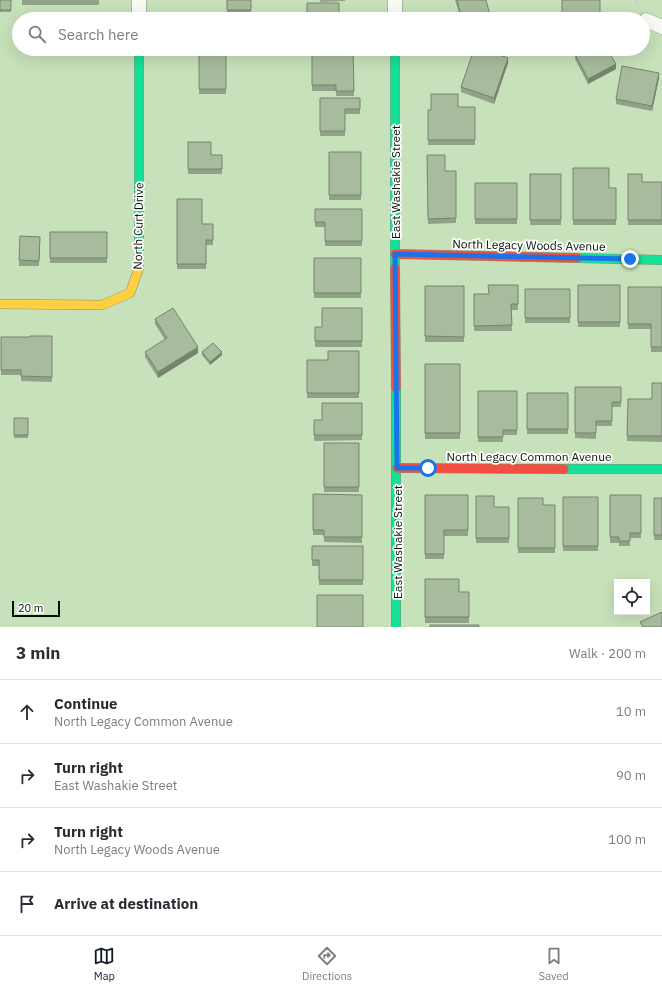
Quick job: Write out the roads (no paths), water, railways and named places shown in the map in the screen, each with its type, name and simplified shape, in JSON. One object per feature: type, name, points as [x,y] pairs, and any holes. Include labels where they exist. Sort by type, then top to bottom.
[{"type":"street","points":[[139,0],[139,12]]},
{"type":"street","points":[[395,0],[395,12]]},
{"type":"street","points":[[650,22],[662,27]]},
{"type":"street","name":"North Curt Drive","points":[[0,304],[102,305],[130,293],[139,268],[139,56]]},
{"type":"street","name":"East Washakie Street","points":[[395,56],[397,468],[396,627]]},
{"type":"street","name":"North Legacy Woods Avenue","points":[[395,254],[662,260]]},
{"type":"street","name":"North Legacy Common Avenue","points":[[397,468],[662,469]]}]
